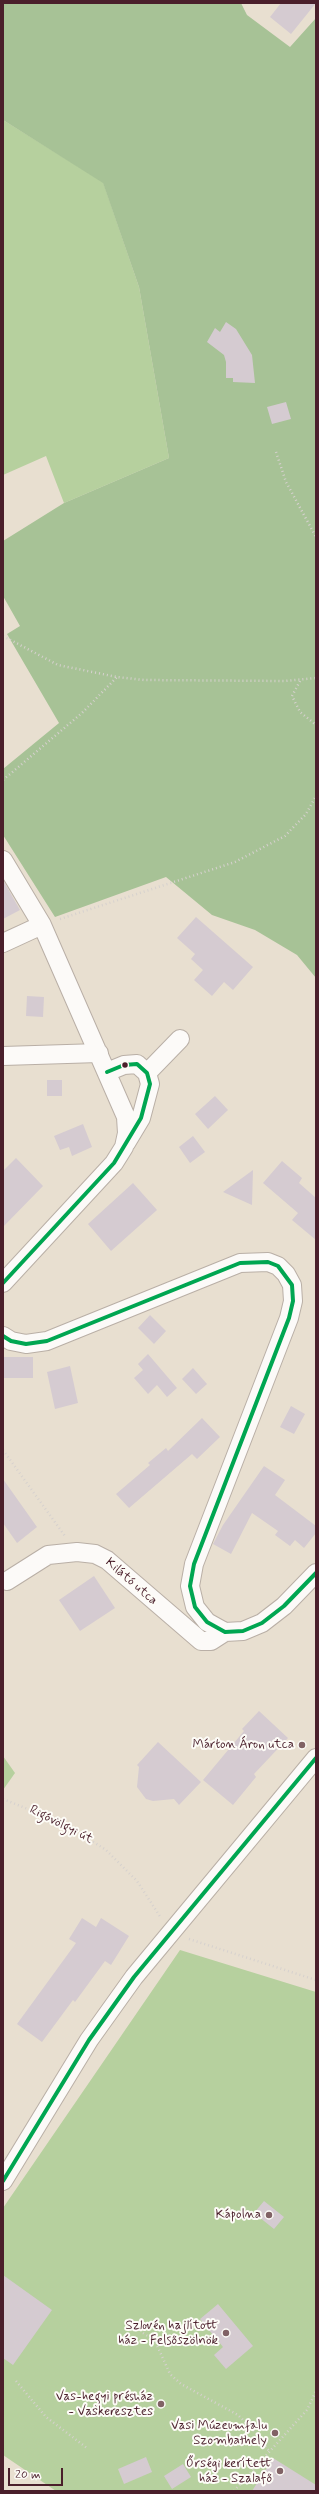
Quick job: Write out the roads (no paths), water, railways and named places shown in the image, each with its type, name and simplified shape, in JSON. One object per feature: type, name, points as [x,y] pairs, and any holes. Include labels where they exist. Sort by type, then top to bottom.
[{"type":"street","points":[[3,860],[42,925],[126,1117],[127,1132],[124,1147]]},
{"type":"street","points":[[3,943],[42,925]]},
{"type":"street","points":[[147,1073],[180,1039]]},
{"type":"street","points":[[3,1056],[99,1053]]},
{"type":"street","points":[[3,1283],[114,1162],[141,1118],[150,1084],[147,1073],[137,1064],[124,1065],[107,1072]]},
{"type":"street","points":[[3,1336],[10,1341],[26,1344],[47,1341],[240,1263],[268,1262],[278,1266],[286,1274],[292,1285],[293,1301],[289,1318],[194,1564],[190,1586],[195,1607],[207,1622],[225,1632],[243,1631],[262,1623],[284,1606],[316,1573]]},
{"type":"street","name":"Kilátó utca","points":[[7,1581],[48,1555],[77,1552],[95,1554],[107,1560],[188,1632],[202,1642],[211,1641],[225,1632]]},
{"type":"street","points":[[5,2173],[89,2040],[134,1977],[172,1934],[316,1758]]},
{"type":"place","name":"Márton Áron utca","points":[[302,1745]]},
{"type":"place","name":"Kápolna","points":[[269,2215]]},
{"type":"place","name":"Szlovén hajlított ház - Felsőszölnök","points":[[226,2333]]},
{"type":"place","name":"Vas-hegyi présház - Vaskeresztes","points":[[161,2404]]},
{"type":"place","name":"Vasi Múzeumfalu Szombathely","points":[[275,2433]]},
{"type":"place","name":"Őrségi kerített ház - Szalafő","points":[[280,2471]]}]
